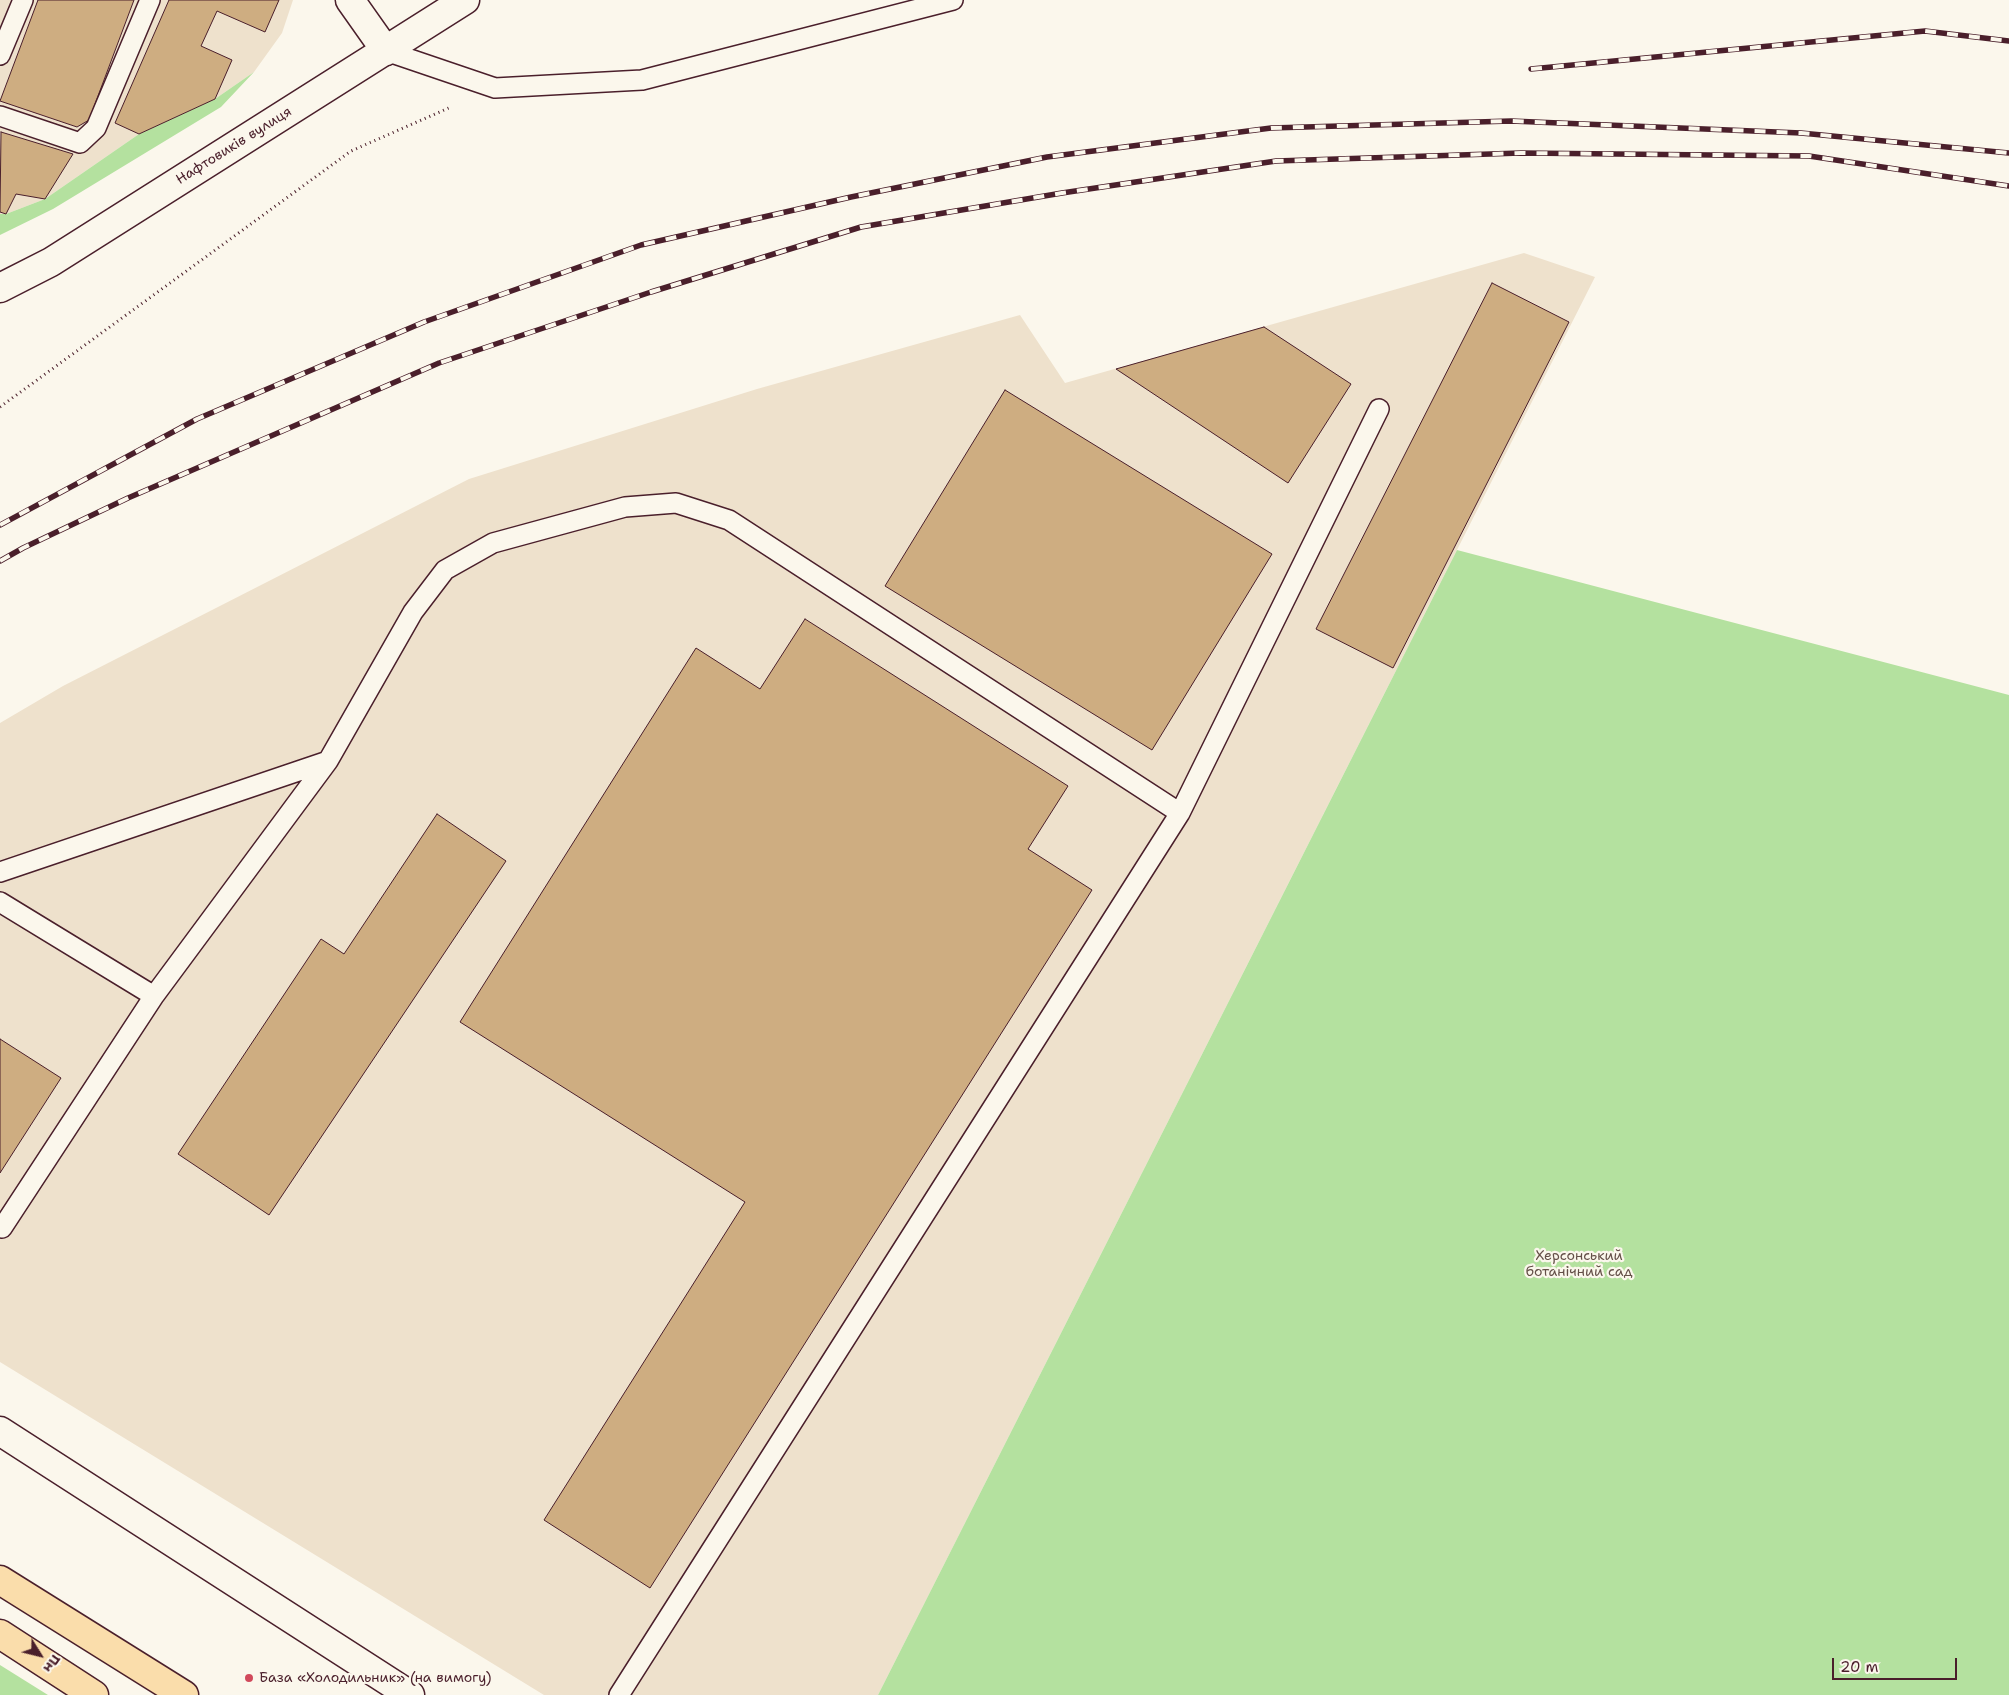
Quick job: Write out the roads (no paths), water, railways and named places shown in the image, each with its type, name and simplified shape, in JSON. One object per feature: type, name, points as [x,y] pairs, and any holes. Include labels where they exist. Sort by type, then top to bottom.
[{"type":"main road","points":[[0,1580],[184,1695]]},
{"type":"main road","points":[[0,1634],[94,1695]]},
{"type":"street","points":[[350,0],[386,51]]},
{"type":"street","name":"Нафтовиків вулиця","points":[[0,288],[51,262],[465,0]]},
{"type":"street","points":[[0,1431],[410,1695]]},
{"type":"lane","points":[[0,55],[23,0]]},
{"type":"lane","points":[[0,116],[80,143],[96,128],[150,0]]},
{"type":"lane","points":[[386,51],[495,88],[642,80],[953,0]]},
{"type":"lane","points":[[619,1695],[1180,813],[1379,409]]},
{"type":"lane","points":[[0,1227],[2,1228],[154,996],[328,761],[413,612],[445,570],[493,543],[625,507],[676,503],[728,520],[1180,813]]},
{"type":"lane","points":[[0,872],[328,761]]},
{"type":"lane","points":[[0,902],[154,996]]},
{"type":"railway","points":[[1531,69],[1925,31],[2009,41]]},
{"type":"railway","points":[[0,525],[197,419],[424,322],[641,245],[851,197],[1047,157],[1271,128],[1511,121],[1801,133],[2009,153]]},
{"type":"railway","points":[[0,561],[23,548],[128,498],[439,363],[651,292],[861,227],[1062,193],[1276,161],[1521,153],[1809,156],[2009,186]]},
{"type":"place","name":"База «Холодильник» (на вимогу)","points":[[249,1678]]},
{"type":"park label","name":"Херсонський ботанічний сад","points":[[1579,1264]]}]
